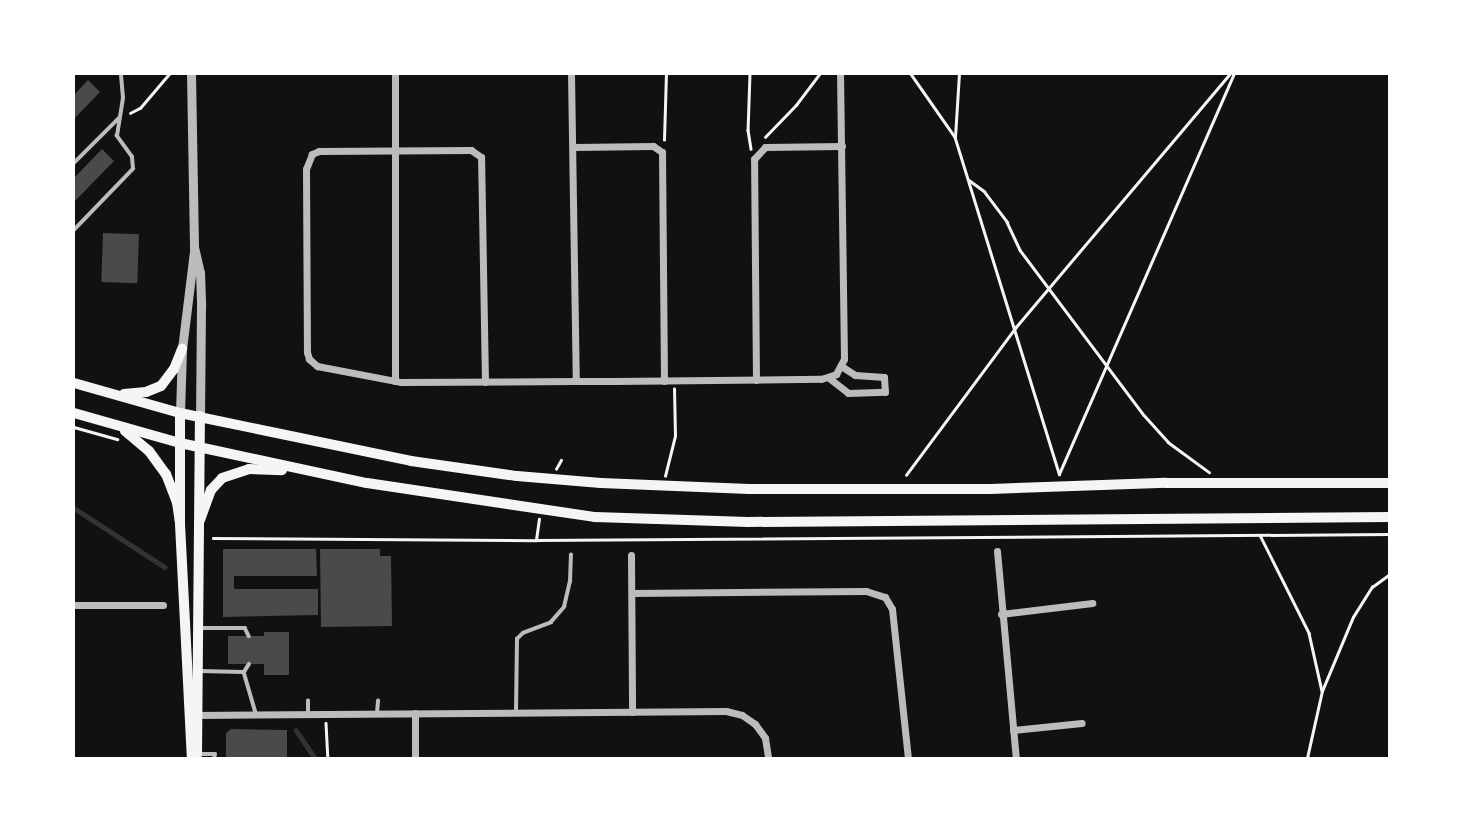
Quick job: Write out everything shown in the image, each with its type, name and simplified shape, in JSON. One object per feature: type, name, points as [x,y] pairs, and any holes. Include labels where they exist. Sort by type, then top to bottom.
[{"type":"main road","points":[[104,392],[136,394],[153,390],[170,375],[182,349]]},
{"type":"main road","points":[[74,383],[180,413],[411,461],[517,476],[669,488],[990,489],[1166,483],[1390,483]]},
{"type":"main road","points":[[74,413],[180,443],[401,490],[596,517],[748,522],[1390,517]]},
{"type":"main road","points":[[180,413],[180,524],[195,757]]},
{"type":"main road","points":[[193,715],[199,671],[200,416]]},
{"type":"main road","points":[[118,427],[149,451],[162,468],[172,487],[180,524]]},
{"type":"main road","points":[[200,520],[211,491],[230,474],[249,469],[323,474]]},
{"type":"street","points":[[180,413],[182,349],[194,247],[191,74]]},
{"type":"street","points":[[395,74],[395,381]]},
{"type":"street","points":[[571,74],[576,381]]},
{"type":"street","points":[[829,378],[841,366],[840,74]]},
{"type":"street","points":[[756,380],[754,159],[765,147],[842,146]]},
{"type":"street","points":[[574,147],[658,148],[665,160],[664,381]]},
{"type":"street","points":[[485,382],[483,162],[471,150],[318,150],[307,160],[306,182],[309,359],[321,367],[395,381],[485,382],[674,381],[829,378],[848,393],[885,392],[884,377],[855,375],[841,366]]},
{"type":"street","points":[[194,247],[200,272],[200,416]]},
{"type":"street","points":[[997,551],[1016,758]]},
{"type":"street","points":[[631,555],[632,712]]},
{"type":"street","points":[[632,593],[866,591],[886,597],[892,609],[908,758]]},
{"type":"street","points":[[1001,614],[1092,603]]},
{"type":"street","points":[[74,605],[163,606]]},
{"type":"street","points":[[193,715],[726,711],[742,715],[761,731],[768,758]]},
{"type":"street","points":[[415,713],[415,758]]},
{"type":"street","points":[[1013,730],[1082,723]]},
{"type":"lane","points":[[74,230],[133,169],[132,157],[117,136],[121,116],[121,74]]},
{"type":"lane","points":[[74,163],[121,116]]},
{"type":"lane","points":[[516,713],[517,639],[551,622],[564,607],[570,582],[570,555]]},
{"type":"lane","points":[[199,628],[245,628],[249,636]]},
{"type":"lane","points":[[248,664],[244,672],[252,691],[256,714]]},
{"type":"lane","points":[[199,671],[244,672]]},
{"type":"lane","points":[[308,701],[308,714]]},
{"type":"lane","points":[[377,714],[378,701]]},
{"type":"lane","points":[[195,757],[215,754],[215,758]]},
{"type":"path","points":[[121,116],[140,108],[169,74]]},
{"type":"path","points":[[658,148],[665,138],[666,74]]},
{"type":"path","points":[[750,74],[748,130],[754,159]]},
{"type":"path","points":[[765,147],[765,137],[796,105],[819,74]]},
{"type":"path","points":[[911,74],[955,137],[1059,474],[1232,74]]},
{"type":"path","points":[[955,137],[959,74]]},
{"type":"path","points":[[906,475],[1049,286],[1232,74]]},
{"type":"path","points":[[969,180],[984,191],[1007,222],[1020,250],[1168,442],[1212,474]]},
{"type":"path","points":[[665,476],[675,436],[674,381]]},
{"type":"path","points":[[74,427],[127,443]]},
{"type":"path","points":[[554,471],[561,460]]},
{"type":"path","points":[[536,540],[539,517]]},
{"type":"path","points":[[213,538],[536,540],[1390,534]]},
{"type":"path","points":[[1260,535],[1309,633],[1322,691]]},
{"type":"path","points":[[1307,758],[1322,691],[1353,617],[1373,587],[1390,574]]},
{"type":"path","points":[[325,714],[328,758]]},
{"type":"building","points":[[88,80],[100,92],[74,119],[74,95]]},
{"type":"building","points":[[102,149],[114,161],[74,202],[74,178]]},
{"type":"building","points":[[103,233],[139,234],[137,283],[101,282]]},
{"type":"building","points":[[223,549],[316,549],[317,576],[234,576],[234,589],[318,589],[318,615],[223,617]]},
{"type":"building","points":[[320,549],[380,549],[380,556],[391,556],[392,626],[321,627]]},
{"type":"building","points":[[264,632],[289,632],[289,675],[264,675],[264,664],[228,664],[228,636],[264,636]]},
{"type":"building","points":[[231,729],[287,730],[287,758],[226,758],[226,733]]},
{"type":"waterway","points":[[74,508],[165,567]]},
{"type":"waterway","points":[[296,730],[315,758]]}]
